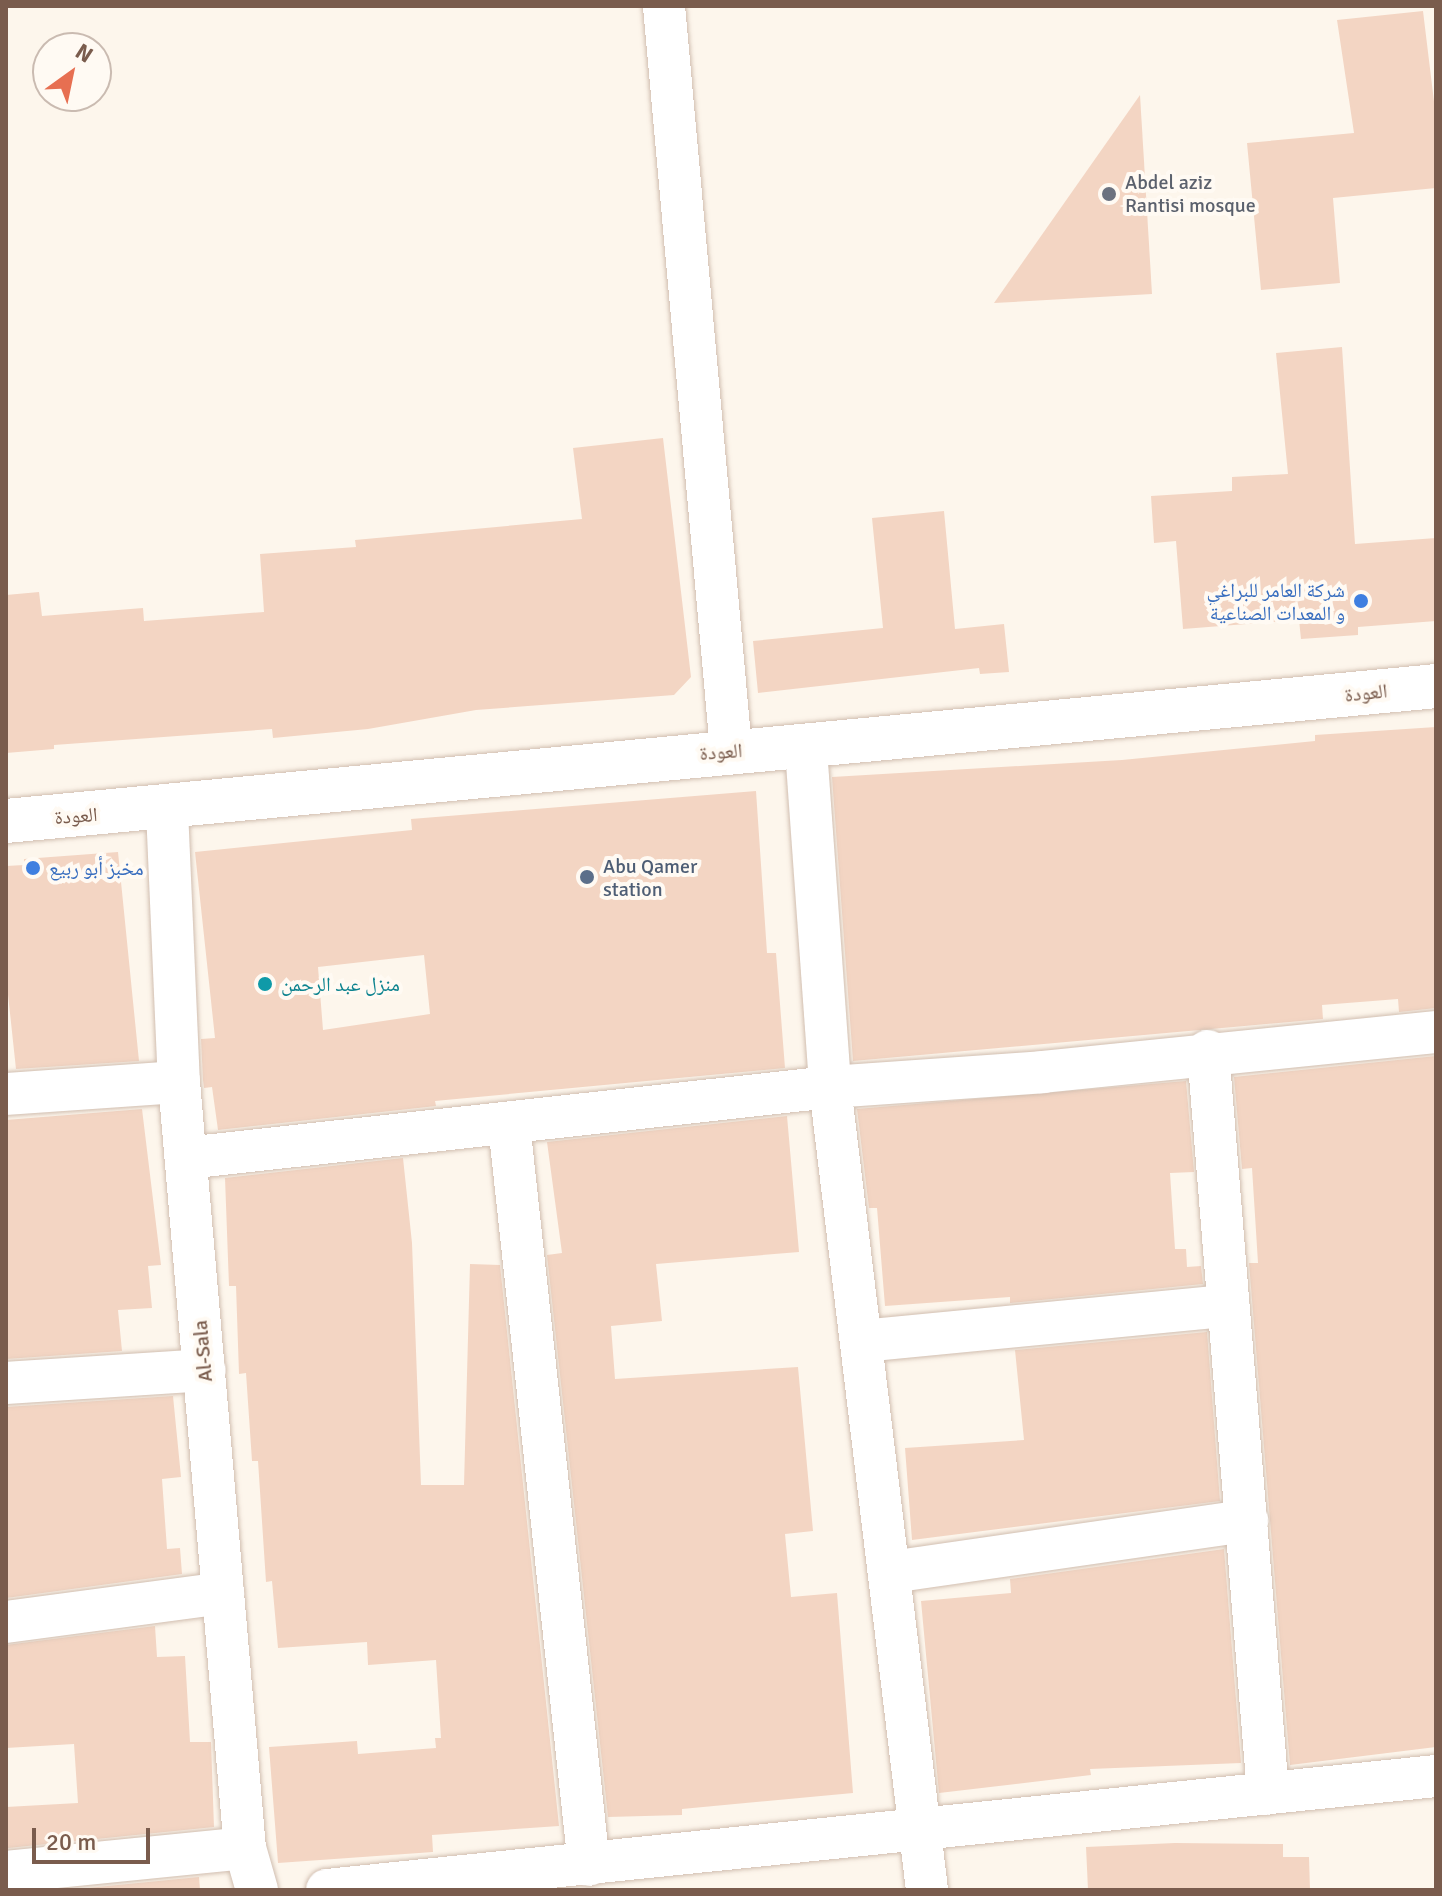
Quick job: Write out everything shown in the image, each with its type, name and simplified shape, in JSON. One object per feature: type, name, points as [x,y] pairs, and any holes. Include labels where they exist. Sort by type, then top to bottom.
[{"type":"main road","name":"العودة","points":[[6,821],[167,810],[731,750],[806,749],[1436,686]]},
{"type":"street","points":[[664,6],[731,750]]},
{"type":"street","points":[[806,749],[830,1087],[927,1890]]},
{"type":"street","name":"Al-Sala","points":[[167,810],[179,1082],[245,1848],[257,1890]]},
{"type":"street","points":[[186,1158],[830,1087],[1042,1072],[1208,1051],[1436,1032]]},
{"type":"street","points":[[1208,1051],[1268,1794]]},
{"type":"street","points":[[6,1094],[179,1082]]},
{"type":"street","points":[[509,1124],[589,1865]]},
{"type":"street","points":[[862,1341],[1228,1306]]},
{"type":"street","points":[[6,1383],[205,1370]]},
{"type":"street","points":[[891,1572],[1247,1521]]},
{"type":"street","points":[[6,1622],[223,1593]]},
{"type":"street","points":[[327,1890],[1436,1776]]},
{"type":"street","points":[[6,1872],[245,1848]]},
{"type":"building","points":[[1423,11],[1436,118],[1436,188],[1333,198],[1340,283],[1261,290],[1247,143],[1354,133],[1337,20]]},
{"type":"building","name":"Abdel aziz Rantisi mosque","points":[[1140,95],[1152,294],[994,303]]},
{"type":"building","points":[[1342,347],[1355,544],[1436,538],[1436,621],[1358,627],[1358,635],[1301,639],[1299,620],[1183,629],[1176,541],[1154,543],[1151,496],[1232,491],[1232,477],[1288,474],[1276,353]]},
{"type":"building","points":[[663,438],[691,677],[674,695],[476,710],[368,729],[273,738],[272,729],[54,745],[54,749],[6,753],[6,595],[39,592],[42,616],[143,608],[144,621],[264,612],[260,554],[356,547],[355,540],[582,519],[573,448]]},
{"type":"building","points":[[944,511],[955,629],[1004,624],[1009,672],[980,674],[979,668],[758,693],[753,641],[883,628],[872,518]]},
{"type":"building","points":[[1436,727],[1436,1008],[1399,1012],[1398,999],[1322,1005],[1323,1019],[853,1061],[832,777],[1122,760],[1315,741],[1315,735]]},
{"type":"building","points":[[756,791],[767,953],[776,953],[785,1068],[435,1101],[436,1106],[218,1130],[212,1087],[204,1088],[203,1080],[201,1039],[215,1038],[195,852],[412,830],[411,819]],"holes":[[[424,955],[430,1014],[323,1030],[318,967]]]},
{"type":"building","points":[[118,852],[139,1061],[16,1069],[6,976],[6,866],[24,865],[24,859]]},
{"type":"building","points":[[1436,1056],[1436,1747],[1290,1765],[1249,1263],[1258,1263],[1252,1168],[1242,1169],[1234,1077]]},
{"type":"building","points":[[1186,1081],[1194,1172],[1170,1173],[1175,1249],[1186,1249],[1187,1267],[1201,1266],[1203,1284],[1010,1303],[1010,1297],[885,1306],[877,1208],[869,1208],[857,1109]]},
{"type":"building","points":[[142,1109],[161,1265],[148,1266],[152,1308],[118,1310],[122,1351],[6,1359],[6,1120]]},
{"type":"building","points":[[787,1116],[799,1252],[656,1264],[662,1321],[611,1326],[615,1379],[798,1367],[813,1531],[785,1534],[791,1597],[837,1593],[853,1793],[682,1809],[682,1815],[608,1817],[547,1255],[562,1253],[547,1142]]},
{"type":"building","points":[[403,1158],[412,1243],[421,1485],[464,1485],[470,1264],[500,1265],[559,1826],[432,1835],[433,1852],[278,1863],[269,1747],[357,1741],[358,1754],[436,1748],[435,1738],[441,1738],[436,1660],[368,1665],[367,1642],[278,1648],[272,1581],[266,1582],[258,1461],[252,1461],[246,1373],[239,1374],[236,1286],[229,1286],[225,1178]]},
{"type":"building","points":[[1207,1332],[1220,1501],[912,1540],[905,1448],[1024,1440],[1015,1350]]},
{"type":"building","points":[[173,1396],[181,1477],[162,1479],[167,1549],[180,1548],[182,1574],[6,1598],[6,1407]]},
{"type":"building","points":[[1224,1549],[1241,1763],[1090,1769],[1091,1775],[939,1793],[921,1601],[1011,1593],[1010,1579]]},
{"type":"building","points":[[155,1626],[157,1657],[185,1656],[190,1742],[211,1742],[214,1827],[8,1848],[6,1807],[78,1803],[74,1744],[6,1748],[6,1645]]},
{"type":"building","points":[[1175,1843],[1283,1844],[1283,1857],[1309,1857],[1310,1890],[1088,1890],[1086,1847]]},
{"type":"building","points":[[199,1877],[200,1890],[67,1890]]},
{"type":"place","name":"Abdel aziz Rantisi mosque","points":[[1109,194]]},
{"type":"place","name":"شركة العامر للبراغي و المعدات الصناعية","points":[[1361,601]]},
{"type":"place","name":"مخبز أبو ربيع","points":[[33,868]]},
{"type":"place","name":"Abu Qamer station","points":[[587,877]]},
{"type":"place","name":"منزل عبد الرحمن","points":[[265,984]]}]
